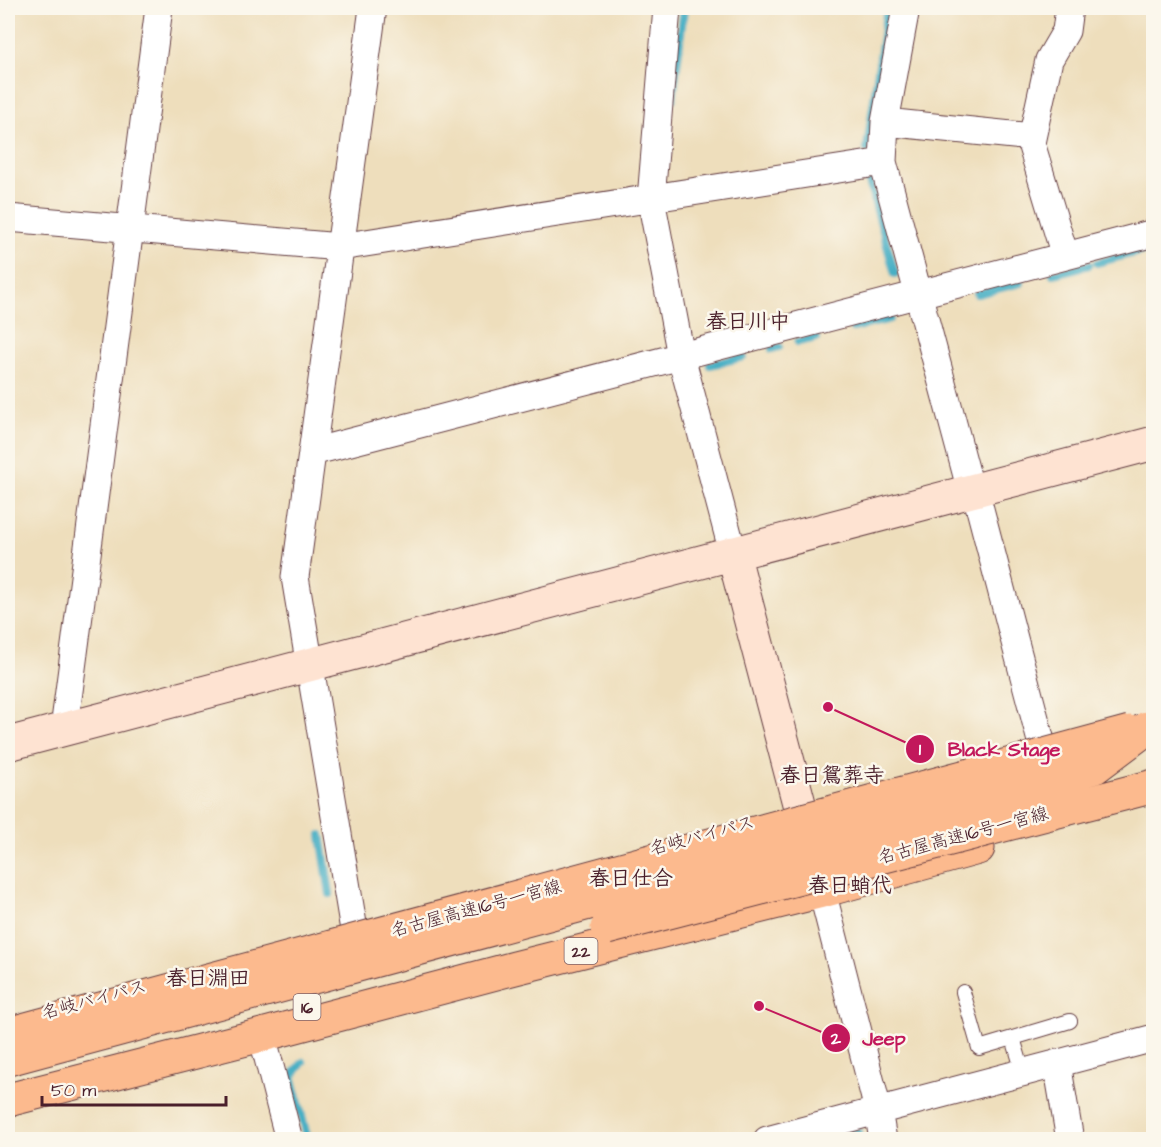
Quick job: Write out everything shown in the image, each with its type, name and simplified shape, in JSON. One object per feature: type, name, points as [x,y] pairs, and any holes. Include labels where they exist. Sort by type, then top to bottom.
[{"type":"highway","name":"名岐バイパス","points":[[8,1022],[1042,745],[1151,723]]},
{"type":"highway","name":"名古屋高速16号一宮線","points":[[8,1034],[1151,723]]},
{"type":"highway","points":[[8,1059],[1095,767],[1151,723]]},
{"type":"highway","points":[[820,884],[1052,815],[1154,769]]},
{"type":"highway","name":"名古屋高速16号一宮線","points":[[8,1086],[1154,786]]},
{"type":"highway","points":[[820,884],[1154,800]]},
{"type":"highway","name":"22","points":[[8,1101],[673,928],[820,884]]},
{"type":"street","points":[[64,729],[159,8]]},
{"type":"street","points":[[354,930],[295,578],[373,8]]},
{"type":"street","points":[[667,8],[651,199],[681,356],[820,884],[878,1110],[883,1140]]},
{"type":"street","points":[[906,8],[885,122],[883,162],[1042,745]]},
{"type":"street","points":[[1065,256],[1031,143],[1049,60],[1066,31],[1069,8]]},
{"type":"street","points":[[885,122],[1032,137]]},
{"type":"street","points":[[8,218],[340,247],[883,162]]},
{"type":"street","points":[[312,452],[1154,233]]},
{"type":"street","points":[[8,744],[1154,443]]},
{"type":"street","points":[[262,1035],[289,1140]]},
{"type":"street","points":[[766,1140],[1154,1038]]},
{"type":"street","points":[[1057,1063],[1070,1140]]},
{"type":"lane","points":[[963,992],[979,1048],[1070,1022]]},
{"type":"lane","points":[[1013,1038],[1023,1072]]},
{"type":"waterway","points":[[673,98],[684,8]]},
{"type":"waterway","points":[[867,149],[887,8]]},
{"type":"waterway","points":[[868,178],[895,274]]},
{"type":"waterway","points":[[1097,263],[1154,248]]},
{"type":"waterway","points":[[1053,274],[1089,265]]},
{"type":"waterway","points":[[977,294],[1020,283]]},
{"type":"waterway","points":[[853,328],[890,319]]},
{"type":"waterway","points":[[798,342],[816,338]]},
{"type":"waterway","points":[[772,349],[779,347]]},
{"type":"waterway","points":[[710,365],[743,357]]},
{"type":"waterway","points":[[321,835],[330,894]]},
{"type":"waterway","points":[[303,1062],[292,1076],[308,1140]]},
{"type":"waterway","points":[[829,1140],[858,1132]]},
{"type":"place","name":"Black Stage","points":[[828,707]]},
{"type":"place","name":"Jeep","points":[[759,1006]]},
{"type":"district","name":"春日川中","points":[[748,321]]},
{"type":"district","name":"春日鴛葬寺","points":[[832,775]]},
{"type":"district","name":"春日仕合","points":[[631,878]]},
{"type":"district","name":"春日蛸代","points":[[850,885]]},
{"type":"district","name":"春日淵田","points":[[208,978]]}]
